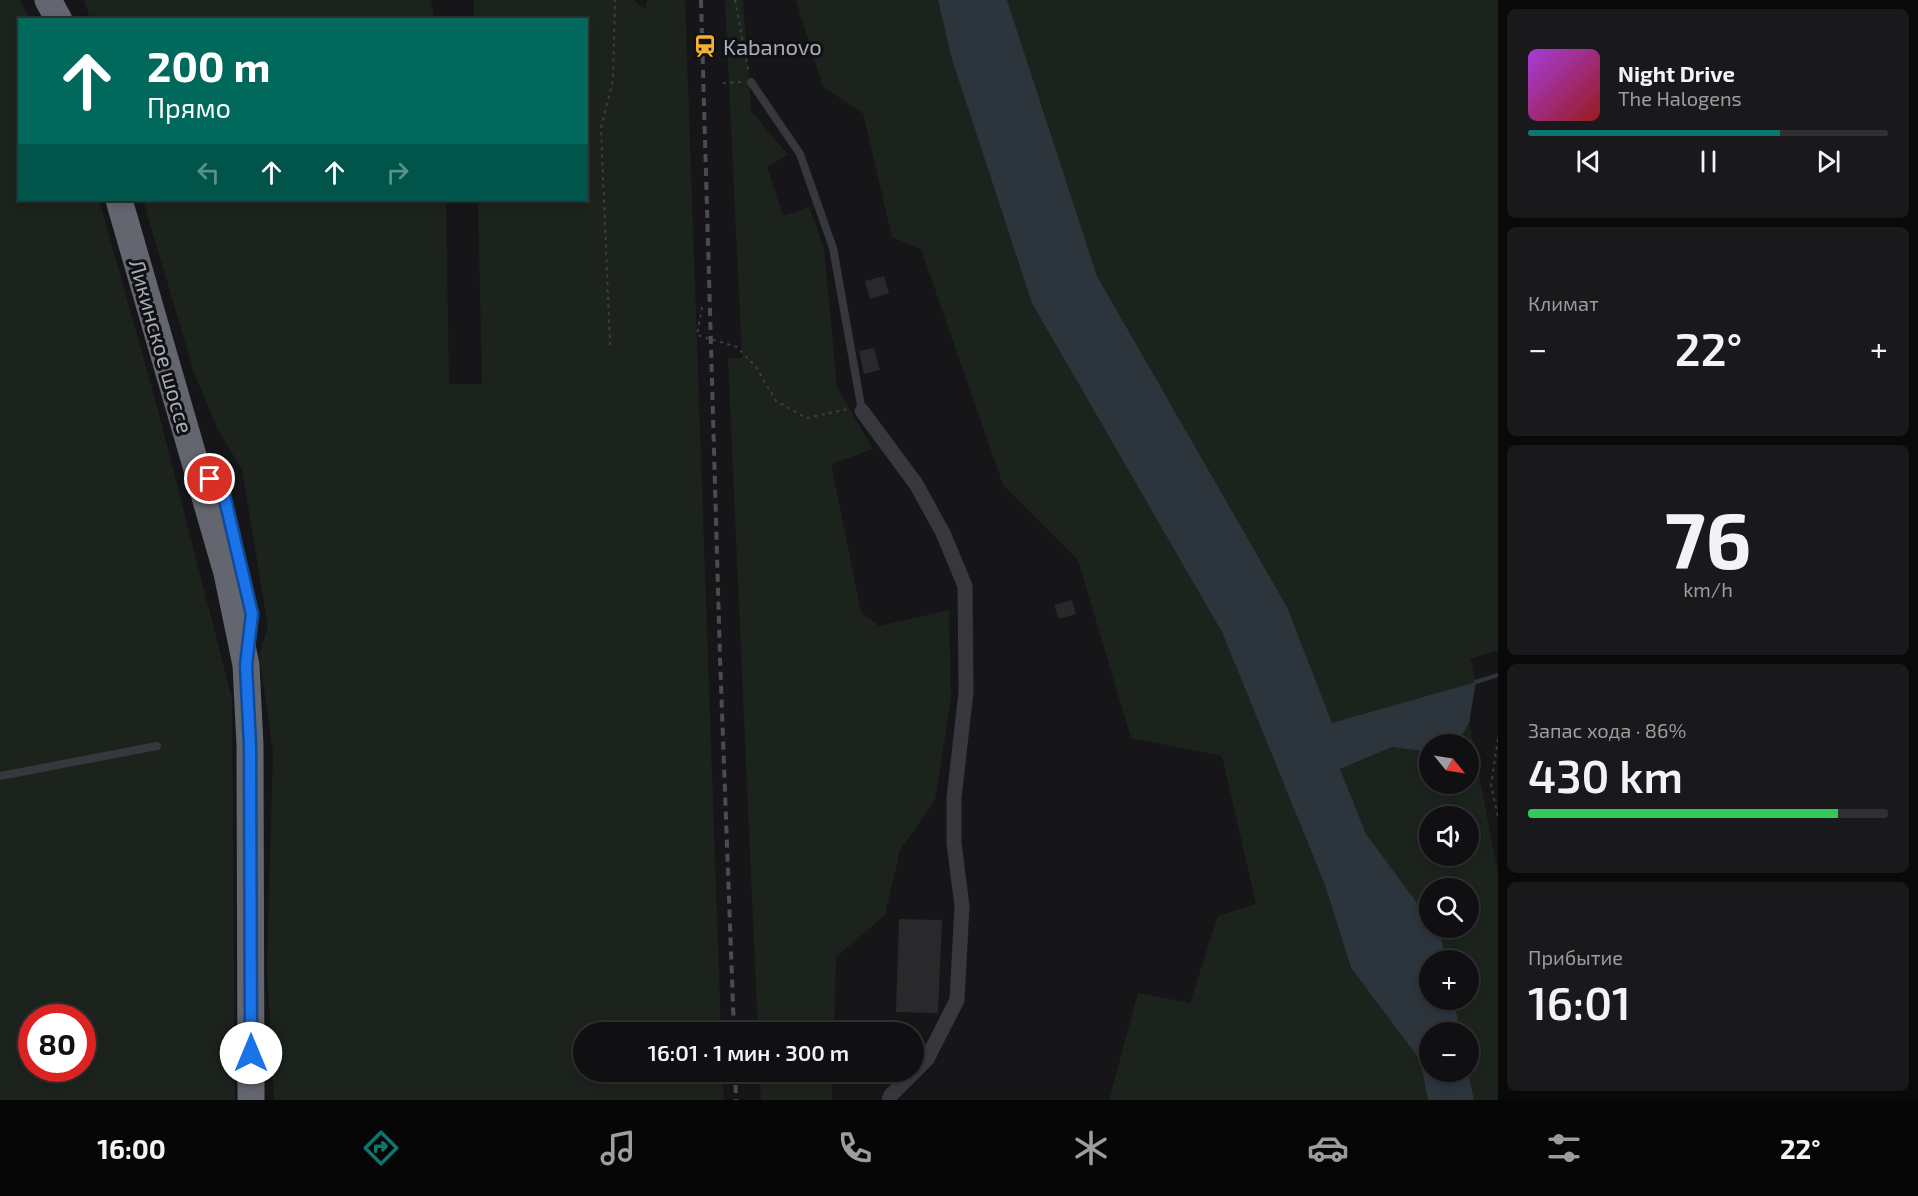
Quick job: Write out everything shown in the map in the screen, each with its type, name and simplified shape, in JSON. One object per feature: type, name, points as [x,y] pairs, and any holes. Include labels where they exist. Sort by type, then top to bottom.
[{"type":"highway","points":[[48,0],[58,18]]},
{"type":"highway","name":"Ликинское шоссе","points":[[119,201],[228,573],[246,665],[250,745],[251,1100]]},
{"type":"street","points":[[862,411],[916,484],[943,533],[965,586],[966,692],[954,798],[954,843],[962,906],[957,1000],[927,1059],[891,1095],[889,1100]]},
{"type":"lane","points":[[751,82],[800,154],[833,248],[862,411]]},
{"type":"lane","points":[[0,776],[157,746]]},
{"type":"path","points":[[610,345],[601,128],[613,80],[615,0]]},
{"type":"path","points":[[723,83],[751,82],[735,0]]},
{"type":"path","points":[[702,307],[697,335],[737,347],[756,367],[776,401],[807,417],[849,409],[862,411]]},
{"type":"path","points":[[1498,739],[1491,785],[1498,818]]},
{"type":"shaded area","points":[[0,0],[19,0],[30,18],[18,18],[18,201],[99,201],[155,399],[232,699],[235,1100],[0,1100]]},
{"type":"shaded area","points":[[84,0],[431,0],[434,18],[90,18]]},
{"type":"shaded area","points":[[474,0],[633,0],[646,10],[647,0],[685,0],[721,1022],[573,1022],[573,1082],[723,1082],[724,1100],[274,1100],[267,967],[273,752],[259,655],[268,627],[242,469],[218,430],[194,373],[143,201],[446,201],[449,384],[482,384],[478,201],[588,201],[588,18],[474,18]]},
{"type":"shaded area","points":[[725,0],[743,0],[751,111],[788,155],[767,166],[783,216],[809,207],[824,248],[837,387],[873,449],[831,464],[861,612],[879,626],[949,610],[951,699],[935,800],[900,850],[885,915],[836,957],[834,1022],[758,1022],[728,358],[742,358]]},
{"type":"shaded area","points":[[796,0],[938,0],[951,56],[1222,632],[1325,885],[1351,968],[1419,1059],[1419,1082],[1424,1082],[1428,1100],[1109,1100],[1138,993],[1190,1003],[1218,916],[1256,904],[1222,756],[1131,738],[1078,560],[1003,485],[921,249],[892,237],[863,113],[823,87]]},
{"type":"shaded area","points":[[938,0],[1007,0],[1097,276],[1287,607],[1332,723],[1476,682],[1469,723],[1463,734],[1419,734],[1419,751],[1392,747],[1340,769],[1366,834],[1419,906],[1419,938],[1442,938],[1444,950],[1419,950],[1419,1010],[1456,1010],[1458,1022],[1419,1022],[1419,1059],[1351,968],[1325,885],[1222,632],[1032,303],[951,56]]},
{"type":"shaded area","points":[[1007,0],[1498,0],[1498,650],[1470,659],[1476,682],[1332,724],[1287,607],[1097,276]]},
{"type":"shaded area","points":[[1469,723],[1471,734],[1463,734]]},
{"type":"shaded area","points":[[1392,747],[1419,751],[1419,794],[1479,794],[1479,775],[1498,873],[1498,1100],[1474,1100],[1470,1082],[1479,1082],[1479,1022],[1458,1022],[1456,1010],[1479,1010],[1479,950],[1444,950],[1442,938],[1479,938],[1479,878],[1419,878],[1419,906],[1366,834],[1340,769]]},
{"type":"shaded area","points":[[760,1082],[832,1082],[832,1100],[761,1100]]},
{"type":"shaded area","points":[[1424,1082],[1470,1082],[1474,1100],[1428,1100]]},
{"type":"building","points":[[884,276],[889,293],[870,299],[865,281]]},
{"type":"building","points":[[874,348],[880,370],[864,374],[859,351]]},
{"type":"building","points":[[1072,600],[1076,614],[1059,619],[1054,605]]},
{"type":"building","points":[[899,919],[942,920],[938,1013],[896,1012]]},
{"type":"waterway","points":[[1476,682],[1498,675]]},
{"type":"railway","points":[[701,0],[720,658],[734,1022]]},
{"type":"railway","points":[[735,1082],[736,1100]]},
{"type":"place","name":"Kabanovo","points":[[705,46]]},
{"type":"route","points":[[210,479],[224,495],[252,614],[246,665],[250,745],[251,1053]]}]
